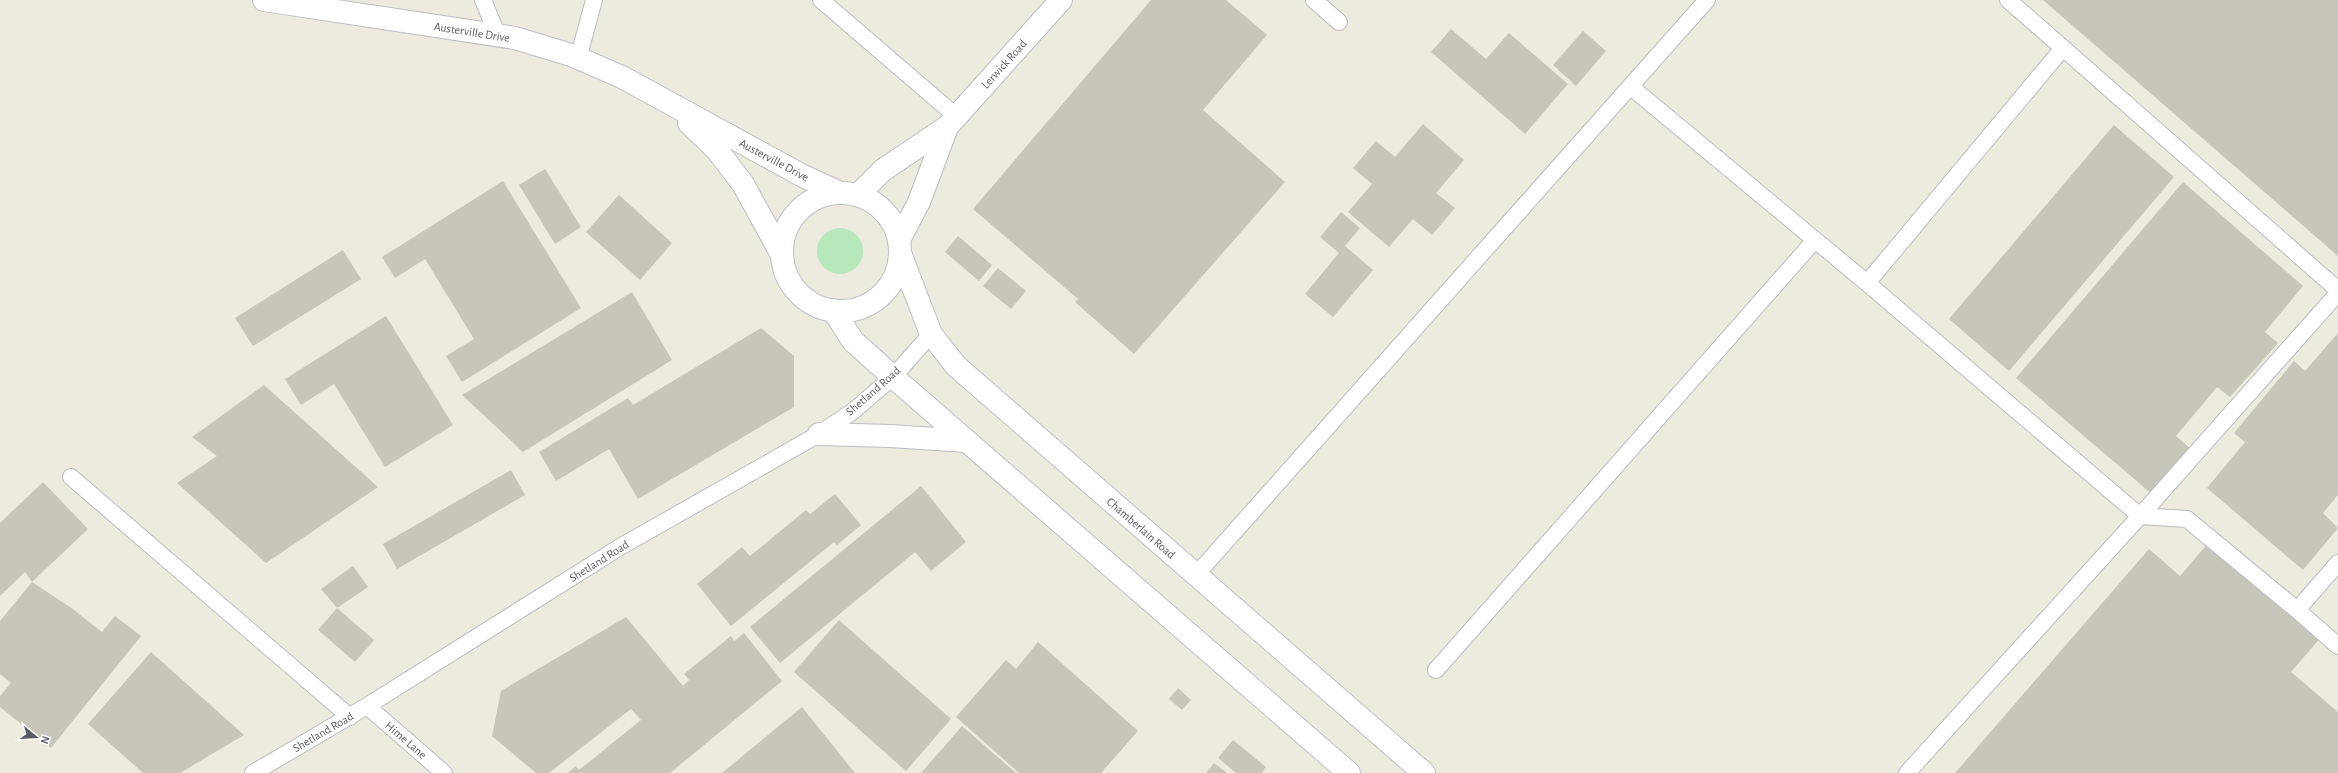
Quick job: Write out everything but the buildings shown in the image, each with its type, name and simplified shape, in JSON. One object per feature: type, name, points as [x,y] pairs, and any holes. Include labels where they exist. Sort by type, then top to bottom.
[{"type":"street","name":"Austerville Drive","points":[[264,0],[515,38],[578,59],[622,78],[802,176],[849,194]]},
{"type":"street","name":"Lerwick Road","points":[[849,194],[952,122],[1061,0]]},
{"type":"street","name":"Austerville Drive","points":[[668,103],[718,150],[743,184],[782,254]]},
{"type":"street","name":"Lerwick Road","points":[[900,246],[952,122]]},
{"type":"street","points":[[849,194],[872,201],[885,212],[894,225],[900,246],[896,272],[887,290],[872,302],[854,310],[833,310],[814,305],[798,292],[787,275],[782,254],[785,236],[792,219],[805,205],[821,196],[849,194]]},
{"type":"street","name":"Chamberlain Road","points":[[900,246],[931,334],[956,366],[978,387],[1424,773]]},
{"type":"street","points":[[833,310],[853,340],[892,377],[968,441],[1349,773]]},
{"type":"street","points":[[819,434],[890,436],[968,441]]},
{"type":"lane","points":[[483,0],[498,36]]},
{"type":"lane","points":[[578,59],[594,0]]},
{"type":"lane","points":[[820,0],[952,122]]},
{"type":"lane","points":[[1314,0],[1339,22]]},
{"type":"lane","points":[[1196,575],[1707,0]]},
{"type":"lane","points":[[2008,0],[2338,290]]},
{"type":"lane","points":[[1867,283],[2063,48]]},
{"type":"lane","points":[[1631,87],[1867,283],[2140,516],[2187,519],[2338,646]]},
{"type":"lane","points":[[1436,670],[1815,240]]},
{"type":"lane","points":[[1907,773],[2140,516],[2338,293]]},
{"type":"lane","name":"Shetland Road","points":[[253,773],[350,717],[620,547],[819,434],[852,412],[892,377],[931,334]]},
{"type":"lane","points":[[71,477],[350,717]]},
{"type":"lane","points":[[2297,610],[2338,563]]},
{"type":"lane","name":"Hime Lane","points":[[367,706],[444,773]]},
{"type":"green space","points":[[840,228],[853,232],[859,238],[863,251],[859,264],[853,270],[840,274],[827,270],[821,264],[817,251],[821,238],[827,232]]}]
